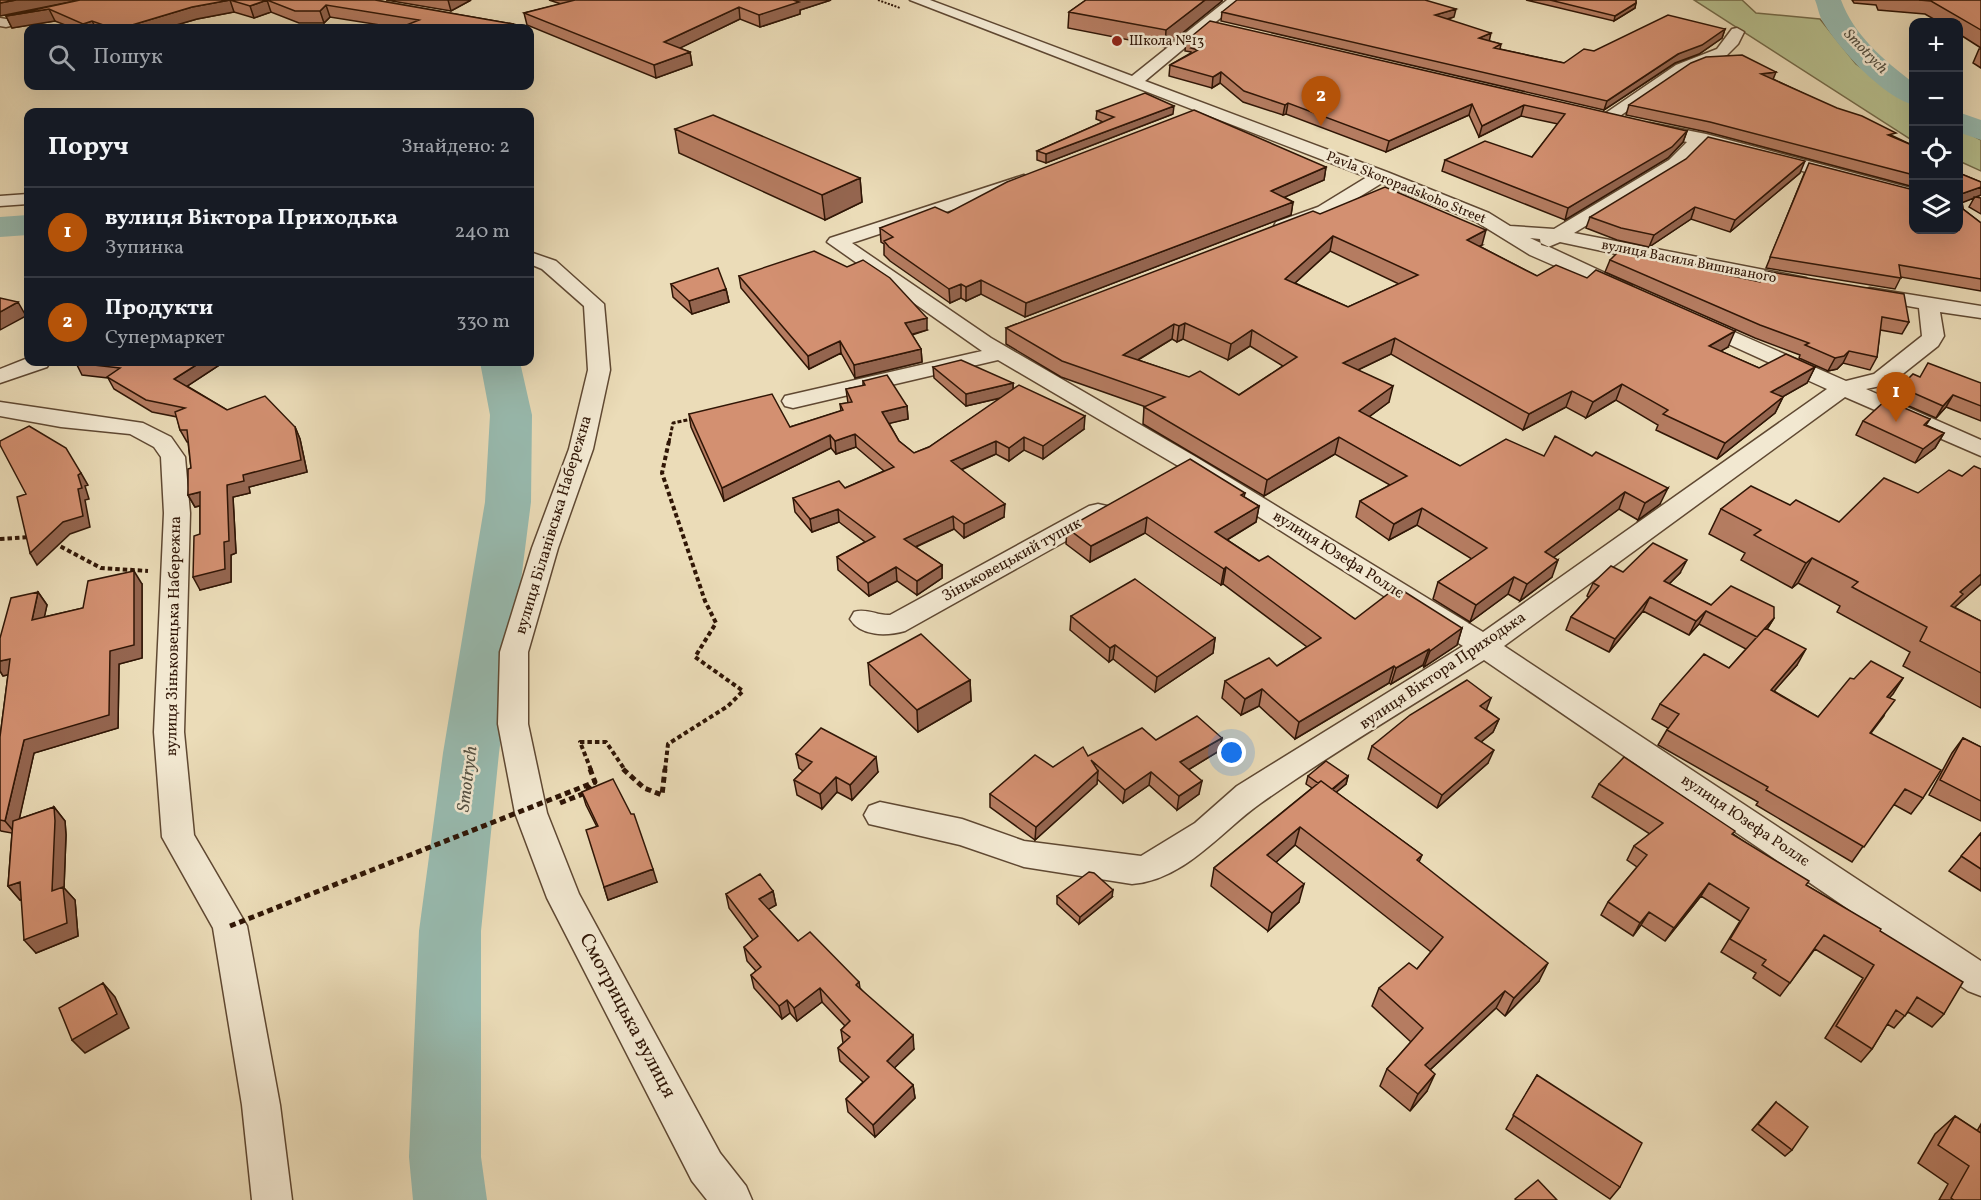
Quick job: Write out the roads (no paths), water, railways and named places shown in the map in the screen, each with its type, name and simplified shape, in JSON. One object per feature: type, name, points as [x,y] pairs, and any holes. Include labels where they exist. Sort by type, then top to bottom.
[{"type":"street","points":[[0,22],[6,23],[109,0]]},
{"type":"street","name":"Pavla Skoropadskoho Street","points":[[917,0],[1382,176],[1482,218],[1537,251],[1646,299]]},
{"type":"street","points":[[1135,81],[1234,0]]},
{"type":"street","points":[[1205,24],[1228,28]]},
{"type":"street","points":[[1737,32],[1733,41],[1722,52],[1681,68],[1600,117],[1700,138],[1909,194]]},
{"type":"street","points":[[1178,120],[1207,109]]},
{"type":"street","points":[[1537,251],[1554,236],[1675,164],[1700,138]]},
{"type":"street","name":"вулиця Юзефа Роллє","points":[[1036,176],[837,242],[997,344],[1177,468],[1484,646],[1981,980]]},
{"type":"street","points":[[1269,232],[1324,211],[1382,176]]},
{"type":"street","points":[[0,201],[24,199]]},
{"type":"street","name":"вулиця Василя Вишиваного","points":[[1503,230],[1554,236],[1677,261],[1814,284]]},
{"type":"street","name":"вулиця Біланівська Набережна","points":[[533,819],[513,724],[514,652],[545,548],[581,449],[599,370],[594,304],[549,265],[534,259]]},
{"type":"street","points":[[1849,290],[1981,312]]},
{"type":"street","name":"вулиця Віктора Приходька","points":[[880,815],[962,832],[1024,854],[1132,870],[1145,869],[1206,832],[1248,795],[1484,646],[1843,388],[1881,379],[1930,341],[1933,336],[1929,304]]},
{"type":"street","points":[[1679,314],[1981,449]]},
{"type":"street","points":[[793,401],[997,344]]},
{"type":"street","points":[[0,376],[28,366]]},
{"type":"street","name":"вулиця Зіньковецька Набережна","points":[[0,409],[61,420],[135,428],[163,442],[173,457],[177,513],[172,569],[169,732],[178,837],[230,926],[261,1105],[272,1200]]},
{"type":"street","name":"Зіньковецький тупик","points":[[864,619],[879,625],[895,624],[1115,502]]},
{"type":"street","name":"Смотрицька вулиця","points":[[533,819],[564,898],[706,1167],[732,1200]]},
{"type":"waterway","name":"Smotrych","points":[[1828,0],[1833,17],[1851,41],[1883,73],[1909,93]]},
{"type":"waterway","name":"Smotrych","points":[[1963,123],[1981,131]]},
{"type":"waterway","name":"Smotrych","points":[[0,227],[24,225]]},
{"type":"waterway","name":"Smotrych","points":[[450,1200],[445,1157],[450,931],[471,753],[508,502],[511,415],[501,366]]},
{"type":"place","name":"Школа №13","points":[[1117,41]]},
{"type":"place","name":"Продукти","points":[[1321,126]]},
{"type":"place","name":"вулиця Віктора Приходька","points":[[1896,422]]}]
